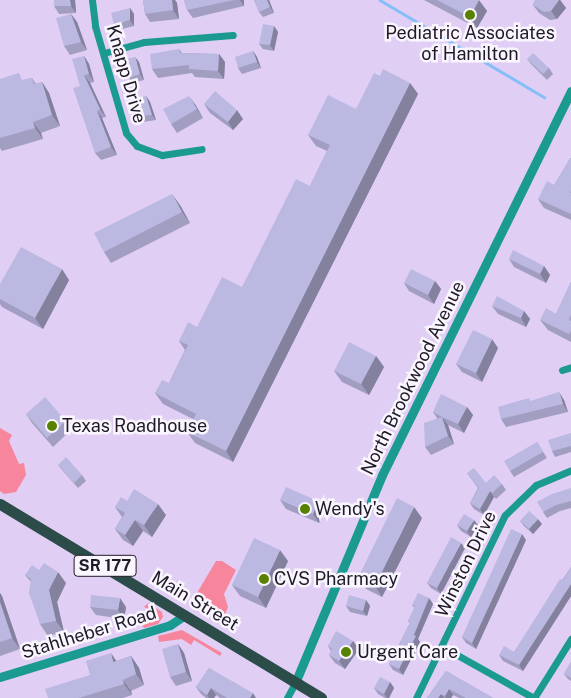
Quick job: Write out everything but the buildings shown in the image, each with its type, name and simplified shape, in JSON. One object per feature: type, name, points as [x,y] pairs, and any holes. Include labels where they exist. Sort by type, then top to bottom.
[{"type":"main road","name":"Main Street","points":[[0,504],[321,698]]},
{"type":"street","name":"Knapp Drive","points":[[92,0],[95,26],[126,133],[136,146],[162,155],[202,149]]},
{"type":"street","points":[[104,53],[144,42],[233,35]]},
{"type":"street","name":"North Brookwood Avenue","points":[[295,683],[382,475],[571,92]]},
{"type":"street","points":[[562,370],[571,368]]},
{"type":"street","name":"Winston Drive","points":[[416,698],[443,647],[505,515],[536,485],[571,470]]},
{"type":"street","name":"Stahlheber Road","points":[[0,677],[170,626],[184,615]]},
{"type":"street","points":[[443,647],[534,698],[571,639]]},
{"type":"street","points":[[287,698],[295,683]]},
{"type":"shaded area","points":[[0,428],[12,435],[9,441],[19,464],[24,463],[26,475],[16,492],[4,494],[0,491]]},
{"type":"shaded area","points":[[216,561],[222,561],[236,570],[224,594],[228,607],[224,617],[215,618],[197,606],[194,598]]},
{"type":"shaded area","points":[[148,603],[162,612],[163,617],[158,624],[144,628],[140,623],[148,623],[150,610],[144,607]]},
{"type":"shaded area","points":[[182,630],[222,653],[220,656],[194,640],[191,645],[182,639],[159,642],[158,636]]},
{"type":"waterway","points":[[380,0],[544,97]]},
{"type":"place","name":"Pediatric Associates of Hamilton","points":[[470,15]]},
{"type":"place","name":"Texas Roadhouse","points":[[52,426]]},
{"type":"place","name":"Wendy's","points":[[305,509]]},
{"type":"place","name":"CVS Pharmacy","points":[[264,579]]},
{"type":"place","name":"Urgent Care","points":[[346,652]]}]
